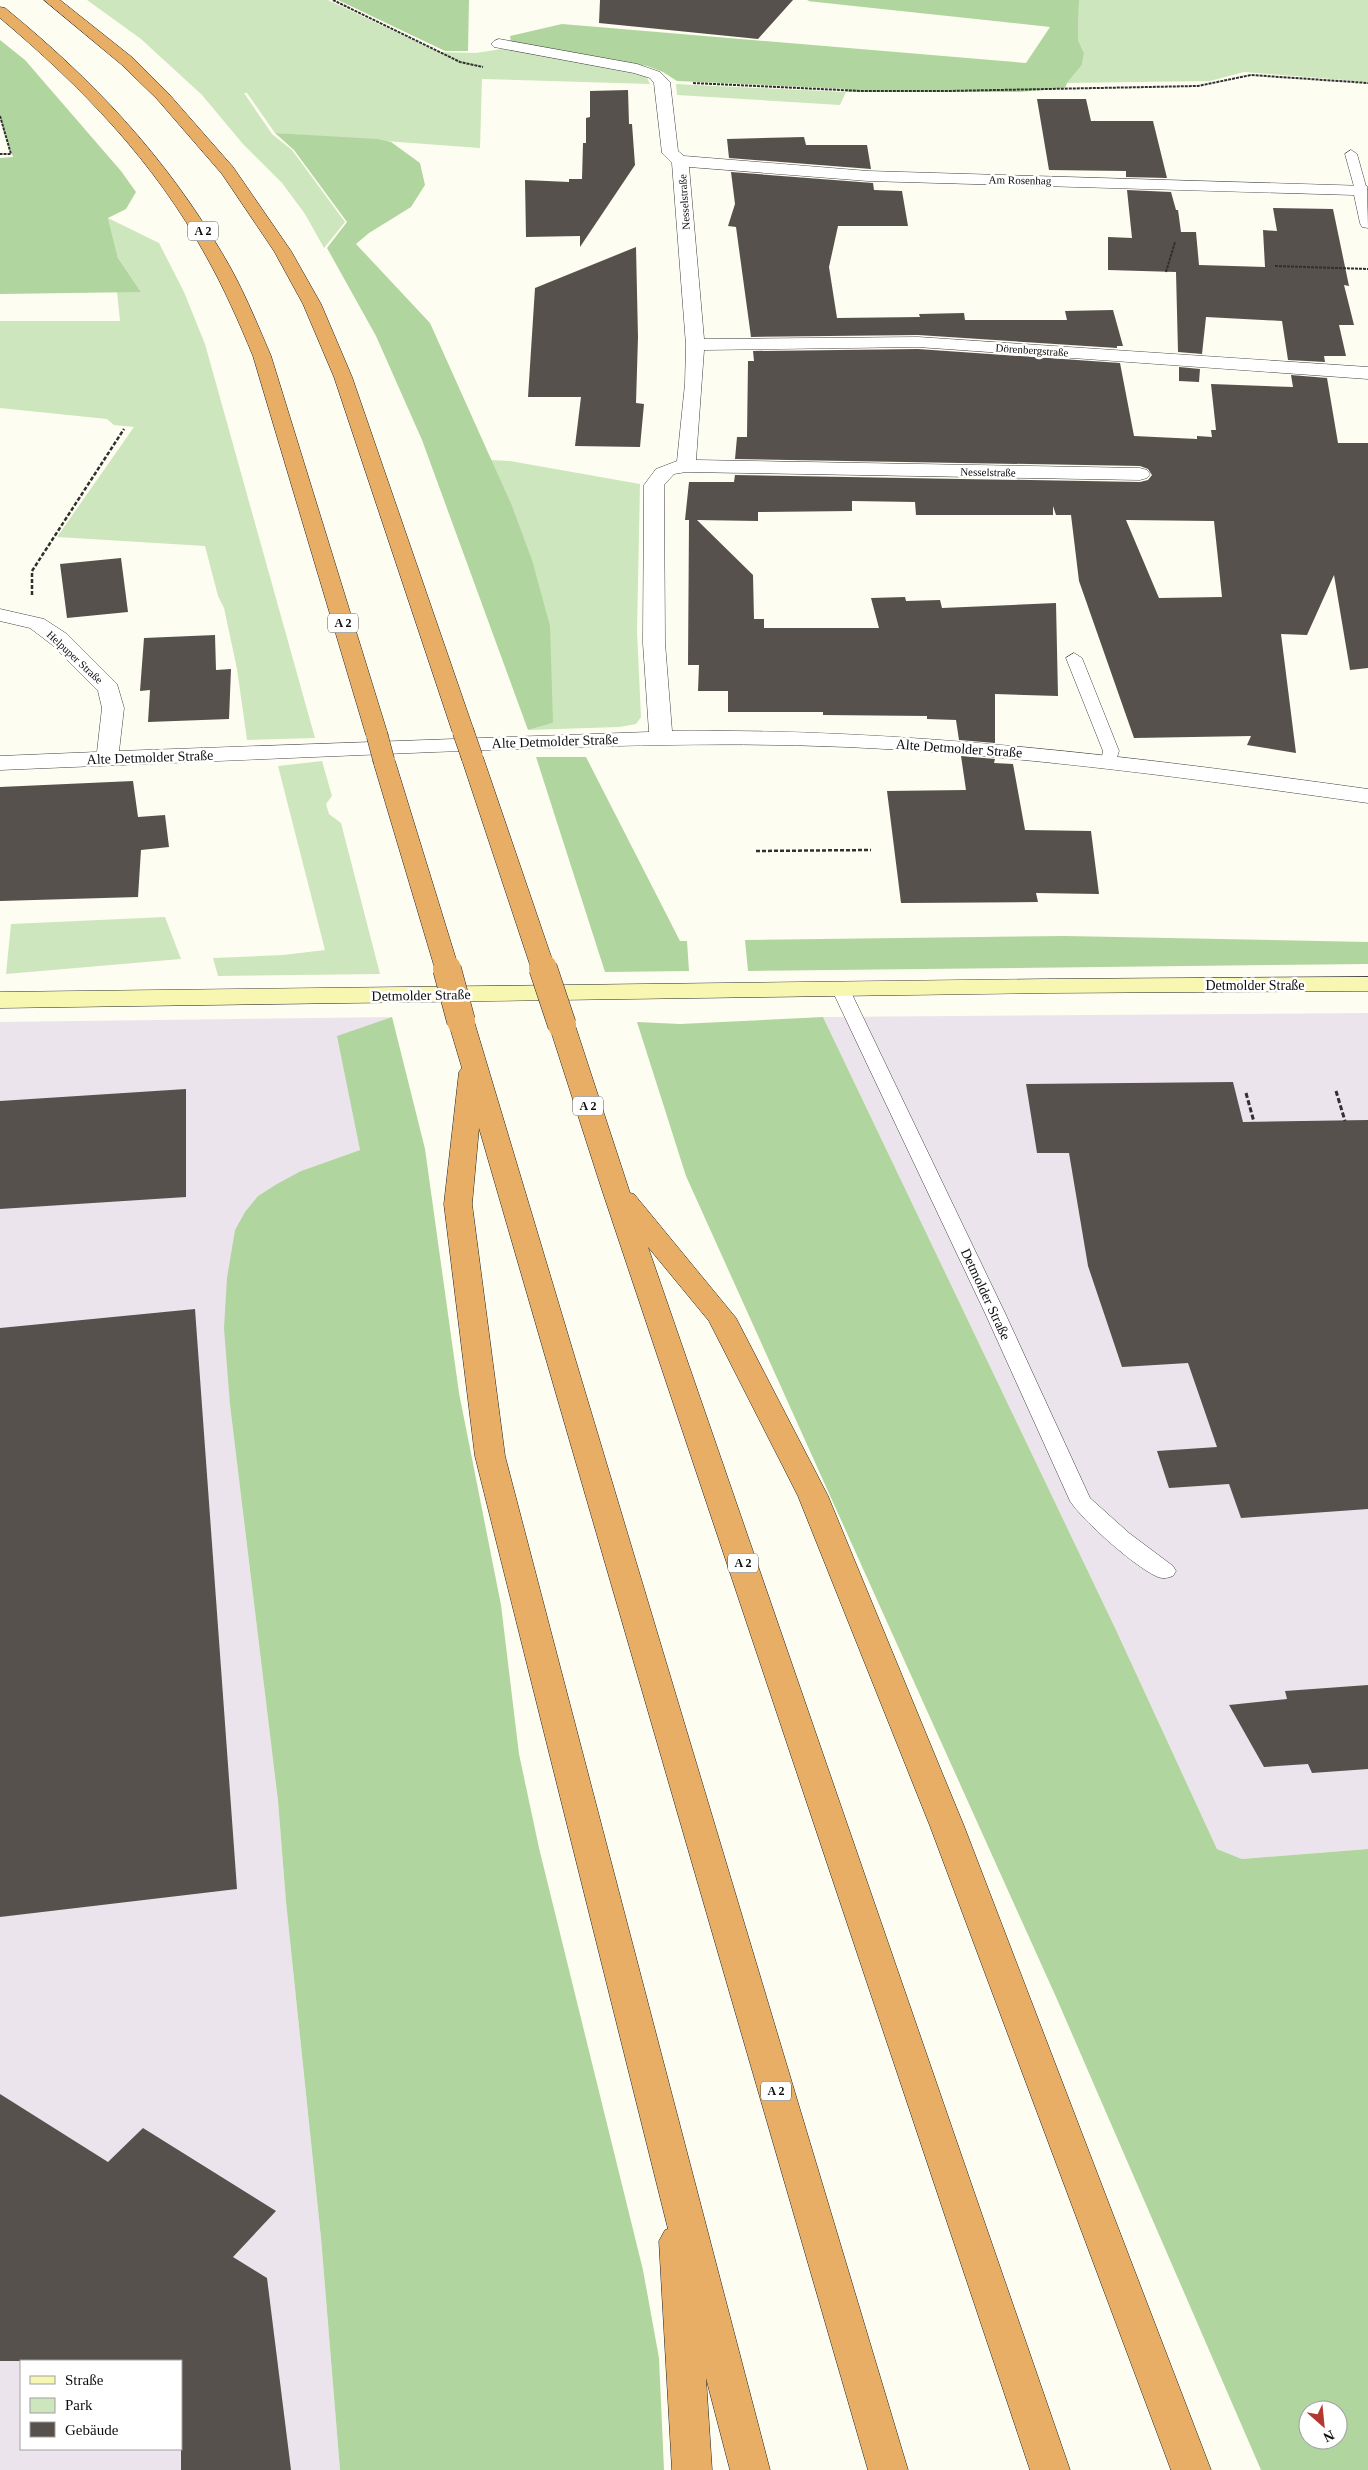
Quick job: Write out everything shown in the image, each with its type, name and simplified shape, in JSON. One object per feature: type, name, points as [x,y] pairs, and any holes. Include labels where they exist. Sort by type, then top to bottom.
[{"type":"highway","name":"A 2","points":[[51,0],[98,36],[138,72],[195,130],[248,196],[293,269],[320,321],[343,377],[543,968],[614,1187],[871,1938],[1050,2470]]},
{"type":"highway","name":"A 2","points":[[0,11],[80,79],[134,137],[184,203],[218,258],[240,301],[262,356],[447,970],[888,2470]]},
{"type":"highway","points":[[473,1058],[458,1204],[490,1456],[674,2184],[750,2470]]},
{"type":"highway","points":[[614,1187],[722,1318],[813,1496],[947,1826],[1191,2470]]},
{"type":"highway","points":[[674,2184],[692,2470]]},
{"type":"street","points":[[500,44],[637,69],[655,74],[662,82]]},
{"type":"street","name":"Nesselstraße","points":[[662,82],[670,153],[680,161],[695,345],[694,384],[686,466]]},
{"type":"street","name":"Am Rosenhag","points":[[680,161],[868,176],[1361,190]]},
{"type":"street","points":[[1361,190],[1368,223]]},
{"type":"street","name":"Dörenbergstraße","points":[[695,345],[918,342],[1368,373]]},
{"type":"street","name":"Nesselstraße","points":[[661,737],[654,643],[654,485],[658,477],[665,470],[686,466],[1140,474]]},
{"type":"street","name":"Helpuper Straße","points":[[0,615],[37,623],[59,639],[109,689],[113,708],[107,759]]},
{"type":"street","name":"Alte Detmolder Straße","points":[[0,763],[661,737],[774,738],[873,742],[1017,752],[1109,761],[1368,796]]},
{"type":"street","name":"Detmolder Straße","points":[[0,1000],[1368,984]]},
{"type":"lane","points":[[1351,154],[1361,190]]},
{"type":"lane","points":[[1074,658],[1111,751],[1109,761]]},
{"type":"lane","name":"Detmolder Straße","points":[[841,990],[996,1313],[1081,1501],[1104,1526],[1165,1571]]},
{"type":"path","points":[[662,82],[862,91],[1198,86],[1251,75],[1368,83]]},
{"type":"path","points":[[0,116],[5,136],[11,148],[11,154],[0,154]]},
{"type":"path","points":[[1166,272],[1174,242]]},
{"type":"path","points":[[1275,266],[1368,269]]},
{"type":"path","points":[[37,623],[43,610],[31,593],[32,571],[124,429]]},
{"type":"path","points":[[756,852],[871,850]]},
{"type":"path","points":[[1336,1091],[1345,1121]]},
{"type":"path","points":[[1246,1093],[1254,1122]]},
{"type":"shaded area","points":[[1368,1013],[1368,1849],[1242,1859],[1217,1849],[1116,1630],[823,1017]]},
{"type":"shaded area","points":[[392,1017],[338,1036],[360,1150],[301,1171],[258,1196],[235,1230],[232,1253],[230,1405],[278,1801],[286,1902],[321,2238],[340,2470],[0,2470],[0,1022]]},
{"type":"green space","points":[[87,0],[328,0],[438,52],[476,53],[508,48],[631,71],[646,76],[650,84],[482,79],[480,148],[275,133],[247,93],[244,93],[272,134],[292,150],[345,222],[324,248],[305,214],[282,183],[243,144],[202,95],[141,39]]},
{"type":"green space","points":[[338,0],[469,0],[468,51],[445,51]]},
{"type":"green space","points":[[1079,0],[1368,0],[1368,82],[1244,72],[1210,81],[1067,83],[1082,65],[1084,53],[1078,40]]},
{"type":"green space","points":[[1079,0],[1078,40],[1084,53],[1082,65],[1065,88],[1019,92],[846,92],[846,89],[677,81],[663,72],[647,66],[511,41],[510,36],[562,24],[1026,63],[1050,27],[807,1]]},
{"type":"green space","points":[[0,40],[25,60],[121,171],[136,192],[126,209],[108,218],[118,258],[141,292],[0,294],[0,158],[13,157],[0,118]]},
{"type":"green space","points":[[676,84],[846,92],[840,105],[677,95]]},
{"type":"green space","points":[[275,133],[377,139],[391,142],[420,163],[425,185],[411,207],[369,233],[356,244],[430,323],[512,506],[532,560],[550,626],[553,723],[528,730],[422,440],[376,336],[327,248],[347,222],[294,150]]},
{"type":"green space","points":[[108,218],[159,243],[184,292],[205,344],[315,738],[247,740],[237,669],[224,608],[218,596],[205,546],[57,537],[134,427],[114,425],[107,419],[0,408],[0,321],[120,321],[117,292],[141,292],[118,258]]},
{"type":"green space","points":[[491,460],[510,461],[640,484],[637,631],[641,717],[636,724],[619,727],[528,730],[553,723]]},
{"type":"green space","points":[[536,757],[586,757],[680,941],[687,941],[689,971],[605,972]]},
{"type":"green space","points":[[322,761],[332,796],[326,804],[329,814],[341,823],[380,974],[218,976],[213,958],[283,955],[325,950],[278,766]]},
{"type":"green space","points":[[165,917],[181,959],[6,974],[11,924]]},
{"type":"green space","points":[[1065,936],[1368,942],[1368,964],[748,971],[745,940]]},
{"type":"green space","points":[[392,1017],[425,1149],[459,1393],[501,1605],[519,1754],[539,1848],[643,2270],[659,2358],[664,2470],[340,2470],[321,2238],[286,1902],[278,1801],[230,1405],[224,1328],[227,1278],[235,1230],[245,1212],[258,1196],[301,1171],[360,1150],[337,1036]]},
{"type":"green space","points":[[823,1017],[1116,1630],[1217,1849],[1242,1859],[1368,1849],[1368,2470],[1261,2470],[1056,1997],[686,1176],[637,1022],[680,1024]]},
{"type":"building","points":[[600,0],[793,0],[758,39],[599,23]]},
{"type":"building","points":[[628,90],[629,124],[632,124],[635,165],[580,247],[580,236],[526,237],[525,180],[569,182],[569,179],[582,179],[583,143],[586,143],[586,118],[590,117],[590,91]]},
{"type":"building","points":[[1037,99],[1086,99],[1091,121],[1153,121],[1167,178],[1126,177],[1126,171],[1049,170]]},
{"type":"building","points":[[804,137],[806,145],[867,145],[871,169],[729,158],[727,139]]},
{"type":"building","points":[[731,172],[873,183],[874,190],[902,191],[908,226],[838,226],[829,267],[837,318],[920,317],[919,314],[964,313],[965,320],[1067,320],[1065,311],[1113,310],[1123,346],[1117,346],[1117,348],[918,335],[751,337],[736,227],[728,226],[735,204]]},
{"type":"building","points":[[1127,190],[1171,192],[1176,210],[1178,210],[1181,232],[1196,232],[1199,265],[1265,267],[1263,230],[1277,231],[1273,208],[1333,209],[1349,286],[1344,285],[1354,325],[1339,325],[1346,356],[1324,356],[1325,362],[1288,360],[1282,321],[1206,317],[1202,354],[1178,352],[1176,272],[1108,270],[1108,237],[1132,238]]},
{"type":"building","points":[[636,247],[638,337],[636,403],[644,404],[640,447],[575,446],[581,397],[528,397],[535,288]]},
{"type":"building","points":[[918,349],[1120,363],[1134,436],[1197,439],[1197,436],[1212,437],[1211,430],[1216,430],[1211,384],[1293,387],[1291,375],[1327,378],[1338,443],[1368,443],[1368,668],[1350,670],[1334,575],[1307,635],[1281,634],[1296,753],[1247,745],[1251,736],[1134,738],[1079,581],[1071,515],[1056,515],[1053,506],[1053,515],[916,515],[915,502],[852,501],[852,511],[758,512],[758,521],[697,520],[753,575],[754,619],[764,619],[764,628],[879,628],[871,598],[905,597],[906,601],[940,600],[942,608],[1056,603],[1058,696],[995,694],[995,743],[959,740],[956,720],[927,719],[927,716],[823,715],[823,712],[728,712],[728,691],[698,691],[699,665],[688,665],[689,520],[685,520],[689,482],[734,482],[735,475],[1140,482],[1148,480],[1152,475],[1148,469],[1140,466],[735,459],[737,437],[747,437],[748,361],[754,361],[753,351]],"holes":[[[1126,520],[1214,521],[1222,597],[1159,598]]]},
{"type":"building","points":[[1179,367],[1200,369],[1199,382],[1179,381]]},
{"type":"building","points":[[121,558],[128,612],[67,618],[60,564]]},
{"type":"building","points":[[215,635],[216,670],[231,669],[229,719],[148,722],[150,690],[140,691],[144,638]]},
{"type":"building","points":[[961,756],[995,759],[994,763],[1013,764],[1025,830],[1091,831],[1099,894],[1036,893],[1038,902],[901,903],[887,791],[966,790]]},
{"type":"building","points":[[133,781],[138,817],[165,815],[169,847],[141,850],[138,897],[0,901],[0,787]]},
{"type":"building","points":[[1233,1082],[1243,1122],[1368,1120],[1368,1509],[1241,1518],[1229,1484],[1169,1488],[1157,1451],[1217,1447],[1188,1363],[1122,1367],[1088,1266],[1069,1153],[1037,1153],[1026,1084]]},
{"type":"building","points":[[186,1089],[186,1197],[0,1209],[0,1101]]},
{"type":"building","points":[[195,1309],[237,1889],[0,1917],[0,1328]]},
{"type":"building","points":[[1368,1685],[1368,1769],[1312,1773],[1308,1764],[1264,1767],[1229,1705],[1287,1699],[1285,1691]]},
{"type":"building","points":[[0,2094],[108,2162],[143,2128],[276,2211],[233,2257],[267,2278],[291,2470],[181,2470],[182,2360],[0,2361]]}]
